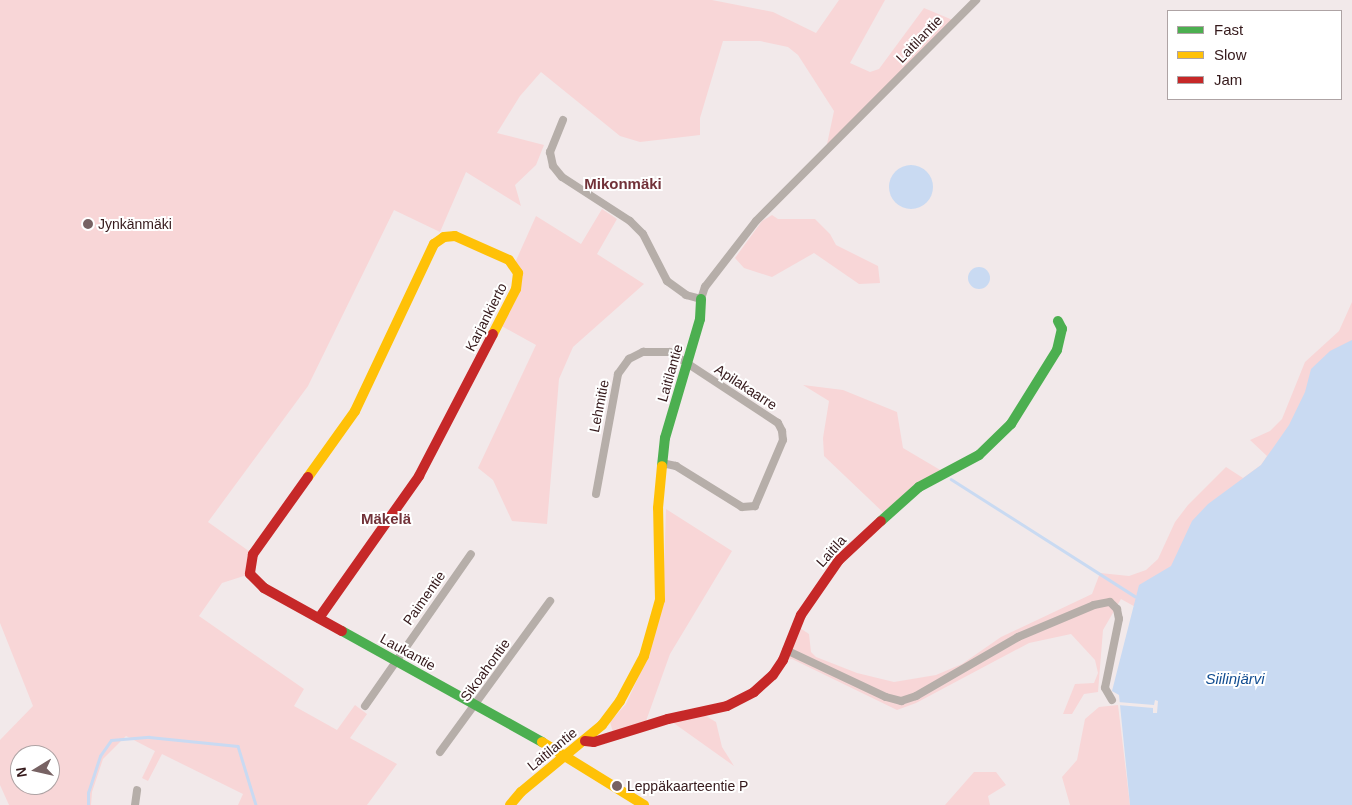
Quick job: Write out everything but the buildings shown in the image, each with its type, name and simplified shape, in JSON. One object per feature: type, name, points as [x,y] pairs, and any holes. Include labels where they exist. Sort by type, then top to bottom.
[{"type":"street","name":"Laitilantie","points":[[510,805],[564,755],[585,741],[620,701],[644,656],[656,622],[660,600],[658,508],[665,438],[700,319],[705,288],[756,221],[976,0]]},
{"type":"street","points":[[564,120],[550,152],[553,166],[562,177],[630,221],[643,234],[667,281],[686,295],[702,299]]},
{"type":"street","name":"Karjankierto","points":[[249,564],[356,411],[434,244],[444,237],[455,236],[509,260],[518,273],[516,289],[419,476],[320,618]]},
{"type":"street","name":"Laitila","points":[[585,741],[594,742],[668,719],[727,706],[754,692],[773,675],[801,615],[839,560],[919,487],[978,455],[1011,424],[1057,350],[1062,329],[1058,321]]},
{"type":"street","name":"Lehmitie","points":[[596,494],[600,461],[618,374],[623,365],[643,352],[657,350],[670,352],[687,364]]},
{"type":"street","name":"Apilakaarre","points":[[662,463],[676,466],[742,507],[755,506],[784,440],[778,423],[687,364]]},
{"type":"street","name":"Paimentie","points":[[365,706],[395,660],[471,554]]},
{"type":"street","name":"Laukantie","points":[[249,564],[250,574],[264,588],[564,755],[644,805]]},
{"type":"street","name":"Sikoahontie","points":[[440,752],[550,602]]},
{"type":"street","points":[[786,650],[886,698],[901,701],[916,696],[1018,637],[1094,605],[1110,602],[1117,609],[1119,619],[1105,688],[1112,700]]},
{"type":"street","points":[[135,805],[137,790]]},
{"type":"shaded area","points":[[0,0],[712,0],[773,12],[816,33],[839,0],[885,0],[850,63],[870,72],[879,69],[924,8],[955,21],[826,149],[834,111],[798,55],[788,47],[760,41],[723,41],[700,118],[700,135],[640,142],[620,136],[541,72],[520,96],[497,133],[544,145],[536,165],[515,185],[521,206],[466,172],[440,232],[394,210],[308,386],[208,522],[253,554],[250,574],[222,583],[199,616],[304,689],[294,706],[337,730],[355,705],[367,714],[350,738],[397,764],[367,805],[238,805],[243,794],[162,754],[148,781],[142,778],[155,751],[126,736],[103,759],[92,792],[91,805],[9,805],[0,785],[0,740],[33,706],[0,623]]},
{"type":"shaded area","points":[[602,209],[617,219],[597,254],[644,284],[573,347],[559,379],[547,524],[512,521],[493,480],[478,468],[536,345],[498,324],[516,289],[514,265],[536,216],[581,244]]},
{"type":"shaded area","points":[[772,215],[778,219],[815,219],[830,234],[836,245],[878,266],[880,283],[859,284],[814,253],[772,277],[744,268],[735,258],[762,221]]},
{"type":"shaded area","points":[[1352,302],[1352,389],[1159,620],[1121,599],[1103,630],[1098,692],[1084,694],[1072,714],[1063,714],[1075,684],[1094,683],[1098,673],[1095,660],[1071,634],[1029,643],[916,703],[897,710],[792,659],[783,660],[800,628],[809,634],[811,652],[816,657],[857,673],[894,682],[936,675],[962,664],[1001,637],[1092,594],[1100,573],[1129,576],[1146,570],[1158,559],[1175,522],[1188,505],[1226,467],[1243,478],[1261,465],[1267,456],[1250,440],[1270,431],[1282,419],[1305,362],[1339,331]]},
{"type":"shaded area","points":[[803,385],[843,390],[897,412],[903,448],[947,474],[919,487],[888,517],[824,456],[823,438],[829,401]]},
{"type":"shaded area","points":[[666,509],[732,551],[670,654],[646,721],[613,732],[610,722],[626,704],[648,656],[663,599]]},
{"type":"shaded area","points":[[1118,705],[1130,805],[1070,805],[1062,777],[1077,760],[1085,719],[1099,707]]},
{"type":"shaded area","points":[[701,713],[716,722],[722,747],[734,766],[668,719]]},
{"type":"shaded area","points":[[974,772],[996,772],[1006,785],[988,796],[990,805],[945,805]]},
{"type":"water","points":[[911,165],[923,169],[929,175],[933,187],[929,199],[923,205],[911,209],[899,205],[893,199],[889,187],[893,175],[899,169]]},
{"type":"water","points":[[979,267],[987,270],[990,278],[987,286],[979,289],[971,286],[968,278],[971,270]]},
{"type":"water","name":"Siilinjärvi","points":[[1352,340],[1352,805],[1130,805],[1119,695],[1112,691],[1139,585],[1171,566],[1192,521],[1208,504],[1261,465],[1289,425],[1305,392],[1311,369],[1330,351]]},
{"type":"pier","points":[[1155,700],[1158,701],[1157,713],[1153,713],[1153,708],[1118,705],[1118,702],[1154,705]]},
{"type":"waterway","points":[[951,479],[1135,596]]},
{"type":"waterway","points":[[88,805],[88,793],[100,756],[111,740],[149,737],[238,746],[256,805]]},
{"type":"traffic: fast","points":[[662,466],[665,438],[700,319],[701,299]]},
{"type":"traffic: fast","points":[[881,521],[919,487],[979,455],[1011,424],[1057,350],[1062,329],[1058,321]]},
{"type":"traffic: fast","points":[[342,631],[542,742]]},
{"type":"traffic: slow","points":[[308,477],[355,411],[434,244],[444,237],[455,236],[509,260],[518,273],[516,289],[493,334]]},
{"type":"traffic: slow","points":[[510,805],[521,792],[602,725],[620,701],[644,656],[660,600],[658,508],[662,466]]},
{"type":"traffic: slow","points":[[542,742],[644,805]]},
{"type":"traffic: jam","points":[[319,618],[419,476],[493,334]]},
{"type":"traffic: jam","points":[[308,477],[253,554],[250,574],[264,588],[342,631]]},
{"type":"traffic: jam","points":[[585,741],[594,742],[668,719],[727,706],[754,692],[773,675],[783,660],[801,615],[839,560],[881,521]]},
{"type":"place","name":"Jynkänmäki","points":[[88,224]]},
{"type":"place","name":"Leppäkaarteentie P","points":[[617,786]]},
{"type":"district","name":"Mikonmäki","points":[[623,184]]},
{"type":"district","name":"Mäkelä","points":[[386,519]]}]
